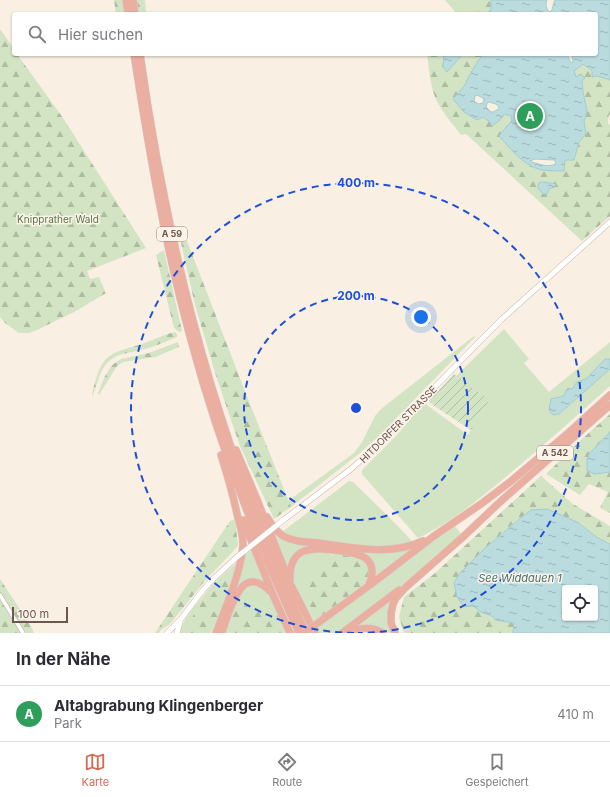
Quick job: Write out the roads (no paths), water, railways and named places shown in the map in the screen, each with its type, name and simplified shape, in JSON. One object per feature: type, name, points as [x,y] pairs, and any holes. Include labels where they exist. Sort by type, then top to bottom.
[{"type":"highway","points":[[126,0],[128,12]]},
{"type":"highway","points":[[133,0],[135,12]]},
{"type":"highway","name":"A 59","points":[[134,56],[152,169],[190,339],[227,457],[253,527],[299,633]]},
{"type":"highway","name":"A 59","points":[[140,56],[170,224],[197,338],[233,455],[259,525],[305,633]]},
{"type":"highway","points":[[203,381],[204,395],[234,497],[243,544],[238,571],[216,633]]},
{"type":"highway","name":"A 542","points":[[305,633],[434,536],[510,482],[566,435],[610,395]]},
{"type":"highway","name":"A 542","points":[[343,633],[421,574],[610,405]]},
{"type":"highway","points":[[219,412],[226,425],[256,497],[290,584],[314,633]]},
{"type":"highway","points":[[234,497],[273,595],[290,633]]},
{"type":"highway","points":[[256,497],[276,531],[293,540],[381,550],[404,548],[434,536]]},
{"type":"highway","points":[[290,584],[291,568],[297,556],[308,549],[319,549],[362,555],[368,560],[372,567],[372,577],[369,585]]},
{"type":"highway","points":[[395,633],[391,622],[393,604],[396,598],[406,587],[421,574]]},
{"type":"highway","points":[[222,633],[238,591],[247,583],[257,582],[262,584],[273,595]]},
{"type":"highway","points":[[343,633],[366,628],[383,633]]},
{"type":"main road","name":"HITDORFER STRASSE","points":[[167,633],[182,619],[207,586],[236,557],[346,473],[367,455],[479,341],[610,222]]},
{"type":"main road","name":"HITDORFER STRASSE","points":[[178,633],[182,619]]},
{"type":"main road","points":[[167,633],[172,633]]},
{"type":"street","points":[[0,595],[23,633]]},
{"type":"water","points":[[491,0],[547,0],[546,7],[550,12],[489,12],[491,9]]},
{"type":"water","points":[[555,0],[610,0],[610,80],[597,76],[592,77],[592,71],[583,64],[574,71],[576,77],[581,74],[585,78],[582,81],[587,111],[584,122],[586,134],[579,142],[574,160],[565,160],[564,171],[547,171],[532,167],[512,150],[499,136],[512,121],[511,116],[504,114],[500,120],[492,126],[489,121],[483,117],[477,120],[464,112],[453,99],[465,85],[482,56],[568,56],[571,63],[573,62],[572,56],[598,56],[598,12],[550,12]],"holes":[[[477,95],[485,99],[483,103],[478,104],[474,101],[475,96]],[[489,102],[496,104],[499,109],[491,112],[486,107],[487,103]],[[535,159],[554,160],[556,164],[546,166],[530,161]]]},
{"type":"water","points":[[444,56],[461,56],[447,72],[443,67]]},
{"type":"water","points":[[540,182],[556,184],[555,187],[549,189],[547,194],[543,194],[538,188]]},
{"type":"water","points":[[605,359],[610,359],[610,369],[559,414],[553,415],[549,410],[551,399],[565,395],[568,388],[572,389],[577,382],[586,379]]},
{"type":"water","points":[[610,432],[610,472],[595,474],[587,471],[587,460],[589,454]]},
{"type":"water","name":"See Widdauen 1","points":[[547,509],[577,522],[598,538],[610,544],[610,633],[513,633],[514,623],[495,620],[494,617],[481,612],[473,606],[464,606],[457,597],[454,583],[460,573],[483,550],[531,510]]},
{"type":"place","name":"Altabgrabung Klingenberger","points":[[530,116]]},
{"type":"park label","name":"Knipprather Wald","points":[[58,219]]}]
